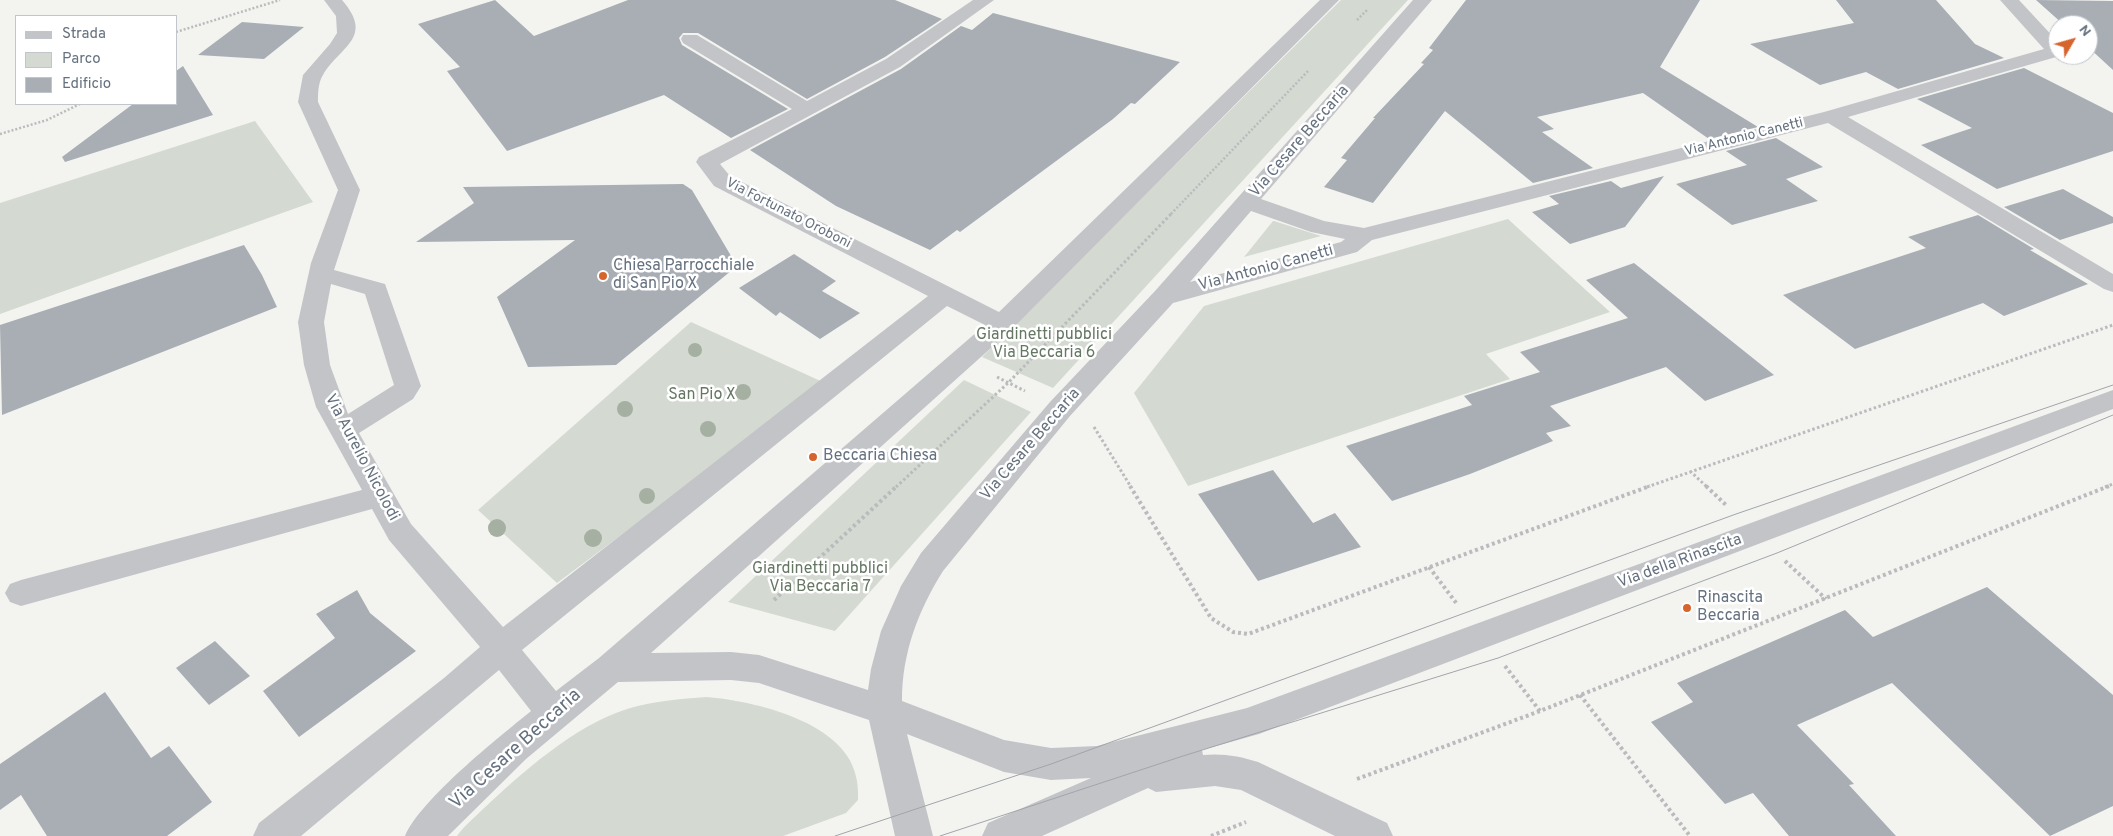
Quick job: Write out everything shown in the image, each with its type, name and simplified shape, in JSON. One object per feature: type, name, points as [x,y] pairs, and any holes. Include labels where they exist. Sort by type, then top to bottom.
[{"type":"street","name":"Via Aurelio Nicolodi","points":[[333,0],[344,15],[347,27],[335,51],[312,77],[308,89],[308,102],[349,190],[338,226],[323,263],[312,313],[312,335],[317,365],[330,407],[400,532],[501,648],[553,713]]},
{"type":"street","name":"Via Fortunato Oroboni","points":[[985,0],[893,63],[707,162],[722,181],[1002,324]]},
{"type":"street","name":"Via Cesare Beccaria","points":[[424,836],[456,800],[553,713],[611,668],[1002,324],[1330,0]]},
{"type":"street","name":"Via Cesare Beccaria","points":[[914,836],[885,710],[888,669],[895,637],[915,590],[932,562],[1060,409],[1164,297],[1423,0]]},
{"type":"street","name":"Via Antonio Canetti","points":[[1247,202],[1319,227],[1364,234],[1831,116],[2056,50],[2009,0]]},
{"type":"street","points":[[690,39],[807,109]]},
{"type":"street","points":[[1831,116],[2113,284]]},
{"type":"street","name":"Via Antonio Canetti","points":[[1164,297],[1349,247],[1364,234]]},
{"type":"street","points":[[322,274],[376,289],[408,386],[403,392],[344,430]]},
{"type":"street","points":[[272,836],[456,688],[501,648],[945,295]]},
{"type":"street","name":"Via della Rinascita","points":[[1248,723],[2113,399]]},
{"type":"street","points":[[21,593],[380,496]]},
{"type":"street","points":[[611,668],[731,666],[759,669],[885,710],[1004,756],[1051,764],[1072,765],[1105,761],[1248,723]]},
{"type":"street","points":[[1001,836],[1137,776],[1248,723]]},
{"type":"street","points":[[1137,776],[1215,770],[1245,774],[1374,836]]},
{"type":"street","points":[[415,836],[456,800]]},
{"type":"path","points":[[178,31],[280,0]]},
{"type":"path","points":[[1351,26],[1370,7]]},
{"type":"path","points":[[774,600],[1008,383],[1312,66]]},
{"type":"path","points":[[0,134],[47,120],[78,105]]},
{"type":"path","points":[[961,360],[1093,425],[1211,618],[1233,632],[1248,634],[1690,471],[2113,325]]},
{"type":"path","points":[[1361,778],[1580,695],[2113,484]]},
{"type":"path","points":[[1580,695],[1690,836]]},
{"type":"path","points":[[1211,836],[1252,819]]},
{"type":"green space","name":"Giardinetti pubblici Via Beccaria 6","points":[[1341,0],[1408,0],[1053,388],[982,357]]},
{"type":"green space","points":[[255,121],[313,202],[0,314],[0,203]]},
{"type":"green space","points":[[1508,219],[1610,312],[1486,354],[1510,379],[1188,486],[1134,393],[1204,306]]},
{"type":"green space","points":[[1274,221],[1321,236],[1244,257]]},
{"type":"green space","name":"San Pio X","points":[[691,322],[825,383],[557,583],[478,510]]},
{"type":"green space","name":"Giardinetti pubblici Via Beccaria 7","points":[[964,380],[1031,412],[835,631],[728,602]]},
{"type":"green space","points":[[707,697],[727,699],[773,710],[797,718],[818,730],[837,744],[850,761],[857,781],[858,800],[846,813],[783,836],[457,836],[465,826],[513,782],[549,752],[588,726],[607,716],[637,706]]},
{"type":"building","points":[[495,0],[534,36],[628,0],[895,0],[942,19],[885,57],[807,99],[698,33],[683,33],[679,38],[682,45],[788,109],[731,138],[664,95],[507,151],[447,71],[460,67],[418,24]]},
{"type":"building","points":[[1466,0],[1700,0],[1660,67],[1758,127],[1709,139],[1643,93],[1537,117],[1554,129],[1542,132],[1593,168],[1533,183],[1445,111],[1373,203],[1324,187],[1347,160],[1341,158],[1375,118],[1373,118],[1424,64],[1421,63],[1433,50],[1429,48]]},
{"type":"building","points":[[1836,0],[1936,0],[1975,44],[2004,58],[1898,89],[1866,72],[1820,85],[1750,44],[1854,23]]},
{"type":"building","points":[[2036,0],[2113,1],[2113,70],[2098,56],[2098,15],[2053,15]]},
{"type":"building","points":[[993,13],[1180,62],[1135,104],[1131,103],[1113,119],[960,232],[957,230],[930,250],[836,206],[750,150],[901,69],[961,26],[972,30]]},
{"type":"building","points":[[242,22],[304,27],[264,59],[198,55]]},
{"type":"building","points":[[183,66],[213,115],[65,162],[62,157],[132,105],[178,105],[178,70]]},
{"type":"building","points":[[2024,68],[2113,113],[2113,151],[1997,189],[1921,145],[1972,128],[1917,99]]},
{"type":"building","points":[[1776,138],[1823,167],[1786,179],[1818,201],[1732,225],[1676,184],[1747,165],[1726,151]]},
{"type":"building","points":[[1664,176],[1625,227],[1570,244],[1532,212],[1559,204],[1549,196],[1611,181],[1621,188]]},
{"type":"building","name":"Chiesa Parrocchiale di San Pio X","points":[[683,184],[692,190],[737,266],[616,365],[528,367],[497,297],[575,240],[416,242],[474,203],[463,187]]},
{"type":"building","points":[[2063,189],[2113,217],[2113,223],[2060,240],[2004,207]]},
{"type":"building","points":[[1978,215],[2034,249],[2030,250],[2088,284],[2004,316],[1983,303],[1855,349],[1783,295],[1926,248],[1908,237]]},
{"type":"building","points":[[244,245],[262,275],[277,307],[2,415],[0,325]]},
{"type":"building","points":[[794,254],[836,281],[822,291],[860,313],[820,339],[780,312],[776,316],[739,288]]},
{"type":"building","points":[[1634,263],[1774,375],[1705,401],[1666,367],[1550,406],[1571,426],[1546,433],[1553,441],[1470,474],[1392,501],[1346,446],[1472,405],[1464,396],[1540,372],[1520,352],[1628,318],[1586,280]]},
{"type":"building","points":[[1273,470],[1313,523],[1335,513],[1361,547],[1258,581],[1198,494]]},
{"type":"building","points":[[1987,587],[2113,695],[2113,806],[2050,836],[1892,683],[1797,725],[1854,784],[1849,785],[1896,836],[1789,836],[1753,793],[1725,804],[1651,722],[1693,702],[1677,683],[1845,610],[1873,637]]},
{"type":"building","points":[[357,590],[370,613],[416,651],[299,737],[263,691],[335,638],[316,614]]},
{"type":"building","points":[[215,641],[250,676],[209,705],[176,668]]},
{"type":"building","points":[[105,692],[151,758],[169,746],[212,802],[167,836],[47,836],[21,795],[0,810],[0,764]]},
{"type":"tram line","points":[[835,836],[1051,764],[1736,514],[2113,385]]},
{"type":"tram line","points":[[940,836],[1183,756],[1498,658],[1777,553],[2113,415]]},
{"type":"place","name":"Chiesa Parrocchiale di San Pio X","points":[[603,276]]},
{"type":"place","name":"Beccaria Chiesa","points":[[813,457]]},
{"type":"place","name":"Rinascita Beccaria","points":[[1687,608]]}]
